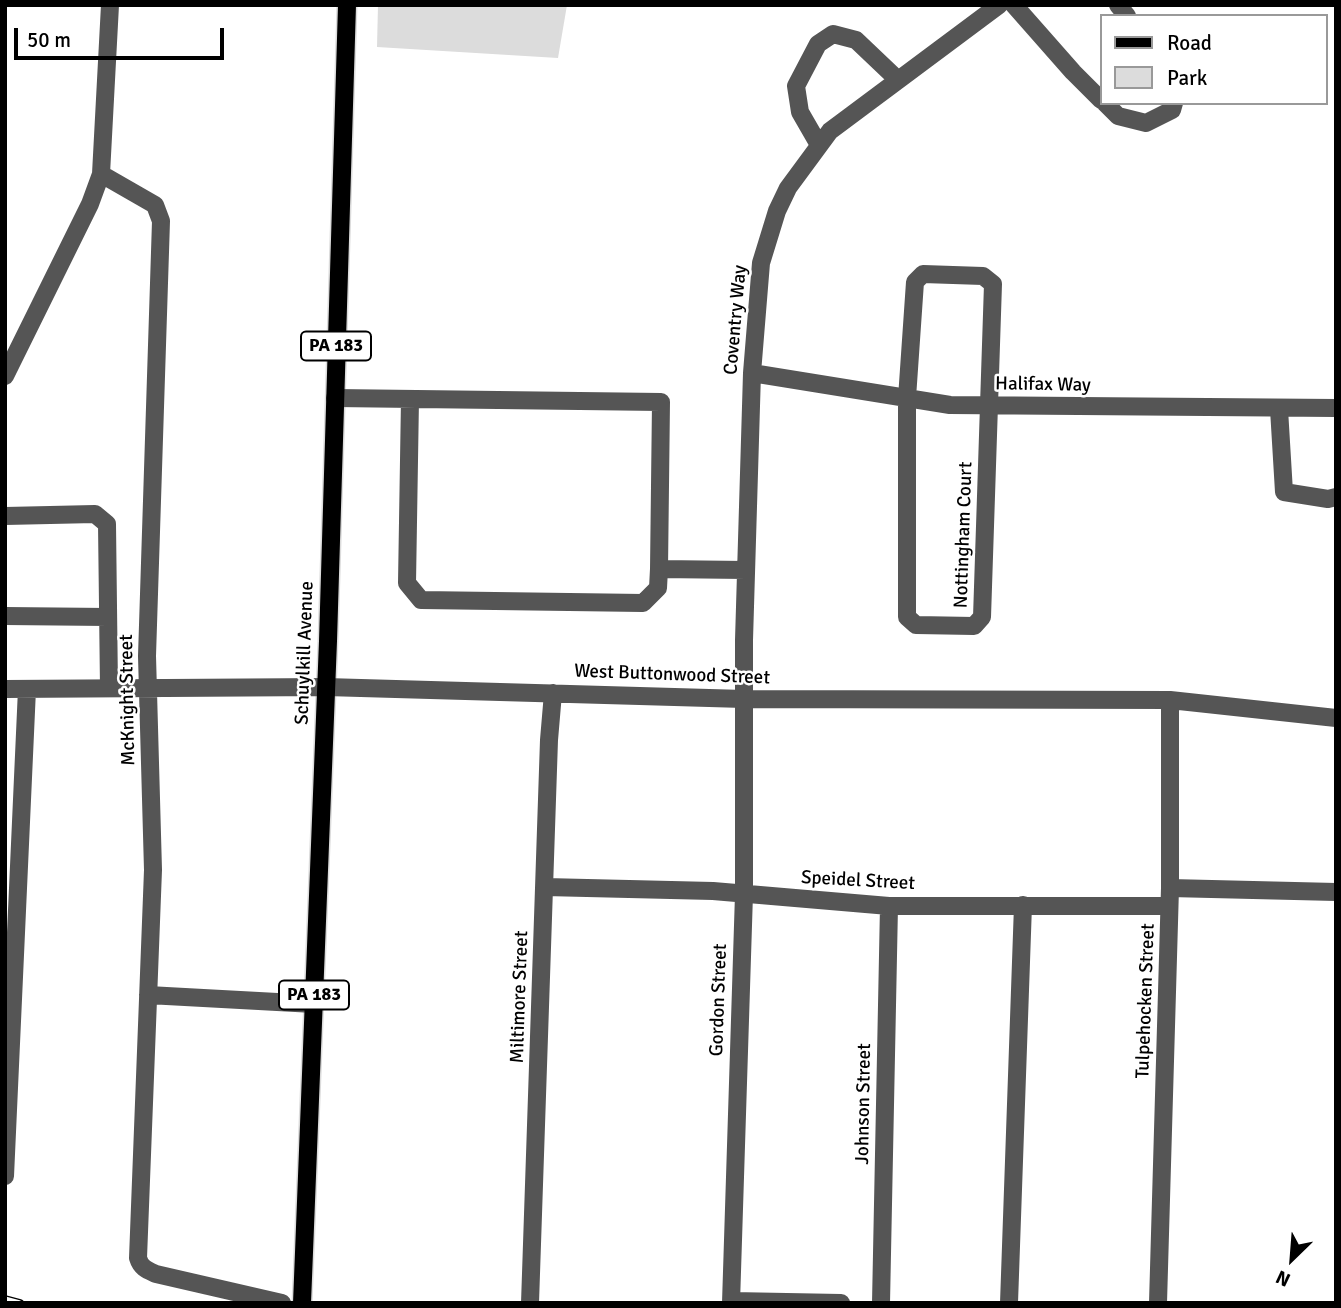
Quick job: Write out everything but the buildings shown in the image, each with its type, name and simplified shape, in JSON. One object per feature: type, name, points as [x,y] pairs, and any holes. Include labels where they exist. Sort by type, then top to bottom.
[{"type":"main road","name":"Schuylkill Avenue","points":[[303,1303],[326,687],[347,5]]},
{"type":"street","points":[[5,376],[90,204],[101,174],[110,5]]},
{"type":"street","name":"Coventry Way","points":[[744,699],[752,373],[761,263],[782,200],[805,163],[830,131],[999,5]]},
{"type":"street","points":[[1014,5],[1100,99]]},
{"type":"street","points":[[819,145],[800,111],[796,86],[818,44],[833,34],[856,40],[897,79]]},
{"type":"street","points":[[1107,105],[1118,116],[1146,123],[1172,110],[1173,105]]},
{"type":"street","name":"McKnight Street","points":[[101,174],[155,205],[161,221],[148,688],[153,870],[138,1258],[145,1269],[156,1274],[282,1303]]},
{"type":"street","name":"Nottingham Court","points":[[923,274],[983,276],[993,284],[990,405],[982,617],[974,626],[916,625],[907,617],[907,398],[915,282],[923,274]]},
{"type":"street","name":"Halifax Way","points":[[752,373],[950,405],[1336,408]]},
{"type":"street","points":[[335,398],[661,402],[658,588],[643,603],[421,600],[407,583],[410,399]]},
{"type":"street","points":[[1279,409],[1284,492],[1328,499],[1336,497]]},
{"type":"street","points":[[5,516],[95,514],[107,524],[109,688]]},
{"type":"street","points":[[659,569],[746,570]]},
{"type":"street","points":[[5,616],[108,617]]},
{"type":"street","name":"West Buttonwood Street","points":[[5,689],[326,687],[744,699],[1170,699],[1336,718]]},
{"type":"street","points":[[5,1177],[27,689]]},
{"type":"street","name":"Miltimore Street","points":[[530,1303],[549,740],[553,692]]},
{"type":"street","name":"Gordon Street","points":[[732,1302],[744,894],[744,699]]},
{"type":"street","name":"Tulpehocken Street","points":[[1158,1303],[1170,897],[1170,699]]},
{"type":"street","name":"Speidel Street","points":[[545,887],[713,891],[889,906],[1023,905],[1336,892]]},
{"type":"street","points":[[1009,1303],[1023,905]]},
{"type":"street","name":"Johnson Street","points":[[881,1303],[889,906]]},
{"type":"street","points":[[148,995],[314,1004]]},
{"type":"street","points":[[732,1302],[841,1303]]},
{"type":"green space","points":[[378,5],[567,5],[558,58],[377,47]]},
{"type":"railway","points":[[5,1299],[20,1303]]}]
